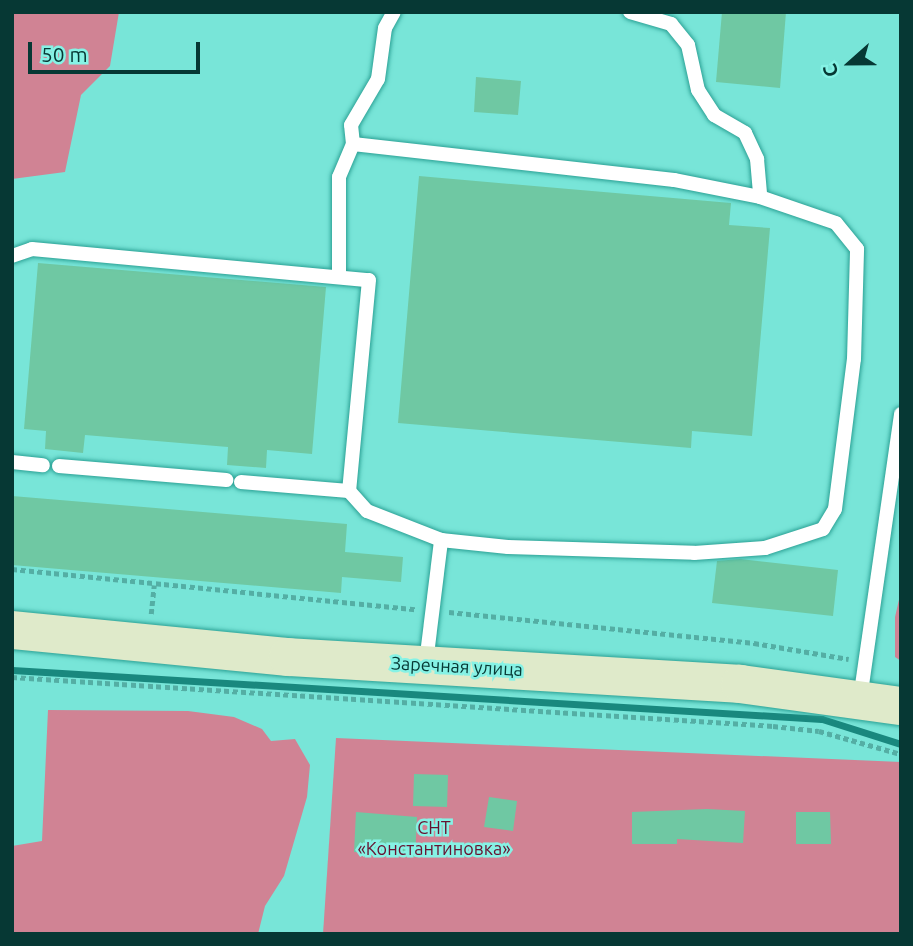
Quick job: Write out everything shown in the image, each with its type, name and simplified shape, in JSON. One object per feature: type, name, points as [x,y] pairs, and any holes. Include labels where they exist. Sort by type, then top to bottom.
[{"type":"street","name":"Заречная улица","points":[[12,630],[288,657],[740,684],[901,706]]},
{"type":"lane","points":[[339,275],[339,177],[353,145],[351,125],[378,79],[385,28],[394,12]]},
{"type":"lane","points":[[630,12],[671,24],[688,45],[698,90],[714,115],[746,133],[757,159],[760,197]]},
{"type":"lane","points":[[241,482],[349,491],[366,511],[441,540],[508,547],[694,553],[765,548],[823,529],[835,509],[853,373],[857,249],[836,223],[760,197],[674,180],[353,145]]},
{"type":"lane","points":[[12,256],[32,249],[339,275],[369,280],[349,491]]},
{"type":"lane","points":[[860,700],[901,414]]},
{"type":"lane","points":[[12,462],[43,465]]},
{"type":"lane","points":[[59,466],[226,480]]},
{"type":"lane","points":[[885,513],[901,515]]},
{"type":"lane","points":[[426,664],[441,540]]},
{"type":"path","points":[[151,622],[154,584]]},
{"type":"path","points":[[12,677],[773,726],[819,731],[901,754]]},
{"type":"green space","points":[[12,12],[119,12],[110,66],[81,95],[65,172],[12,179]]},
{"type":"green space","points":[[901,591],[901,661],[895,657],[895,617]]},
{"type":"green space","points":[[48,710],[188,711],[234,717],[262,729],[271,741],[295,739],[310,765],[307,797],[284,876],[265,906],[258,934],[12,934],[12,846],[42,841]]},
{"type":"green space","name":"СНТ «Константиновка»","points":[[336,738],[901,762],[901,934],[323,934]]},
{"type":"building","points":[[722,12],[786,12],[780,88],[716,82]]},
{"type":"building","points":[[476,77],[521,81],[518,115],[474,112]]},
{"type":"building","points":[[419,176],[731,203],[729,225],[770,228],[752,436],[692,431],[691,448],[398,423]]},
{"type":"building","points":[[38,263],[326,287],[312,454],[267,450],[266,468],[227,465],[228,447],[85,435],[83,453],[45,449],[46,431],[24,429]]},
{"type":"building","points":[[12,496],[347,524],[345,552],[403,557],[401,582],[342,577],[341,593],[12,565]]},
{"type":"building","points":[[740,559],[838,570],[833,616],[712,603],[717,561]]},
{"type":"building","points":[[414,774],[448,775],[447,807],[413,806]]},
{"type":"building","points":[[489,797],[517,801],[513,831],[484,827]]},
{"type":"building","points":[[707,809],[745,811],[743,843],[677,839],[677,844],[632,844],[632,812]]},
{"type":"building","points":[[356,812],[417,817],[415,857],[354,852]]},
{"type":"building","points":[[796,812],[830,812],[831,844],[796,844]]},
{"type":"waterway","points":[[12,670],[822,719],[901,744]]}]
